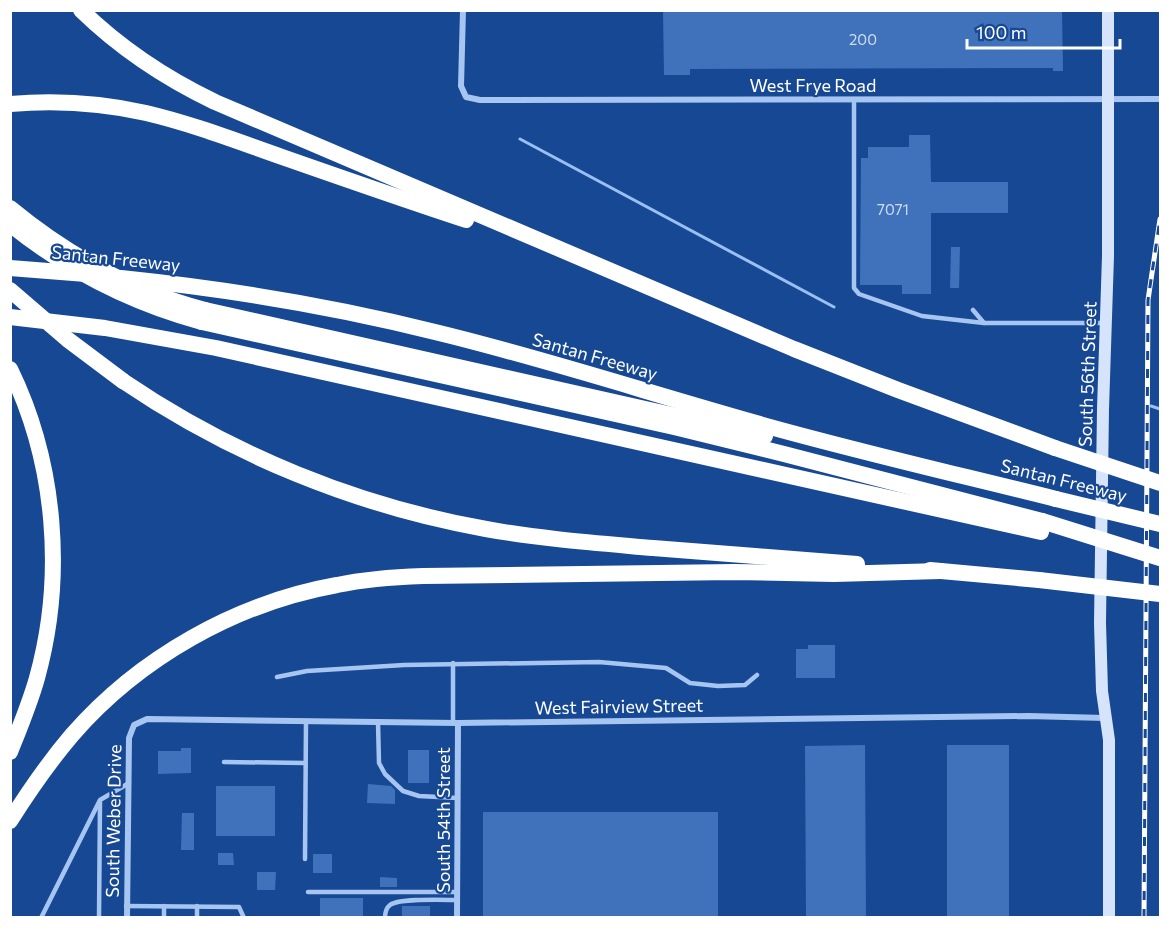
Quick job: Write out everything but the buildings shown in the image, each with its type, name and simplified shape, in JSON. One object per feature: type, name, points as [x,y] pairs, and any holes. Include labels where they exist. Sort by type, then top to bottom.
[{"type":"highway","points":[[81,10],[134,56],[165,76],[189,90],[248,117],[836,366],[1055,448],[1161,483]]},
{"type":"highway","points":[[10,104],[61,103],[104,106],[163,117],[484,227],[553,247]]},
{"type":"highway","points":[[10,208],[64,249],[109,274],[204,316],[784,454],[1161,559]]},
{"type":"highway","points":[[10,224],[63,262],[105,286],[152,306],[756,434],[919,465]]},
{"type":"highway","name":"Santan Freeway","points":[[10,268],[201,287],[320,307],[401,324],[508,351],[758,423],[1161,524]]},
{"type":"highway","points":[[10,291],[67,339],[123,381],[191,423],[275,465],[363,498],[451,522],[581,542],[941,571],[1161,594]]},
{"type":"highway","points":[[10,317],[115,330],[216,348],[1042,526]]},
{"type":"highway","points":[[10,369],[34,429],[46,477],[53,567],[49,616],[42,657],[32,693],[10,752]]},
{"type":"highway","points":[[10,821],[44,770],[73,734],[104,702],[131,680],[177,646],[204,631],[254,609],[297,594],[379,578],[423,576],[734,572],[834,574],[941,571]]},
{"type":"main road","name":"South 56th Street","points":[[1108,10],[1107,323],[1103,409],[1100,623],[1102,691],[1109,752],[1108,918]]},
{"type":"street","name":"West Frye Road","points":[[463,10],[461,86],[466,96],[480,100],[1161,99]]},
{"type":"street","name":"West Fairview Street","points":[[134,725],[147,719],[455,723],[1028,716],[1106,718]]},
{"type":"street","name":"South 54th Street","points":[[455,723],[458,798],[457,918]]},
{"type":"street","name":"South Weber Drive","points":[[127,918],[129,738],[134,725]]},
{"type":"lane","points":[[854,100],[854,288],[859,294],[922,316],[984,323],[1107,323]]},
{"type":"lane","points":[[973,310],[984,323]]},
{"type":"lane","points":[[277,677],[307,671],[404,665],[599,662],[666,668],[690,683],[718,687],[745,685],[757,675]]},
{"type":"lane","points":[[453,663],[455,723]]},
{"type":"lane","points":[[304,859],[306,721]]},
{"type":"lane","points":[[378,722],[378,763],[385,774],[403,791],[418,796],[458,798]]},
{"type":"lane","points":[[224,762],[305,763]]},
{"type":"lane","points":[[41,918],[100,800],[129,783]]},
{"type":"lane","points":[[99,918],[100,800]]},
{"type":"lane","points":[[308,892],[457,892]]},
{"type":"lane","points":[[385,918],[388,906],[394,903],[457,900]]},
{"type":"lane","points":[[126,906],[239,907],[244,918]]},
{"type":"lane","points":[[164,906],[164,918]]},
{"type":"lane","points":[[197,906],[197,918]]},
{"type":"waterway","points":[[520,139],[834,307]]},
{"type":"waterway","points":[[1151,406],[1160,409]]},
{"type":"railway","points":[[1144,918],[1148,300],[1160,219]]}]
